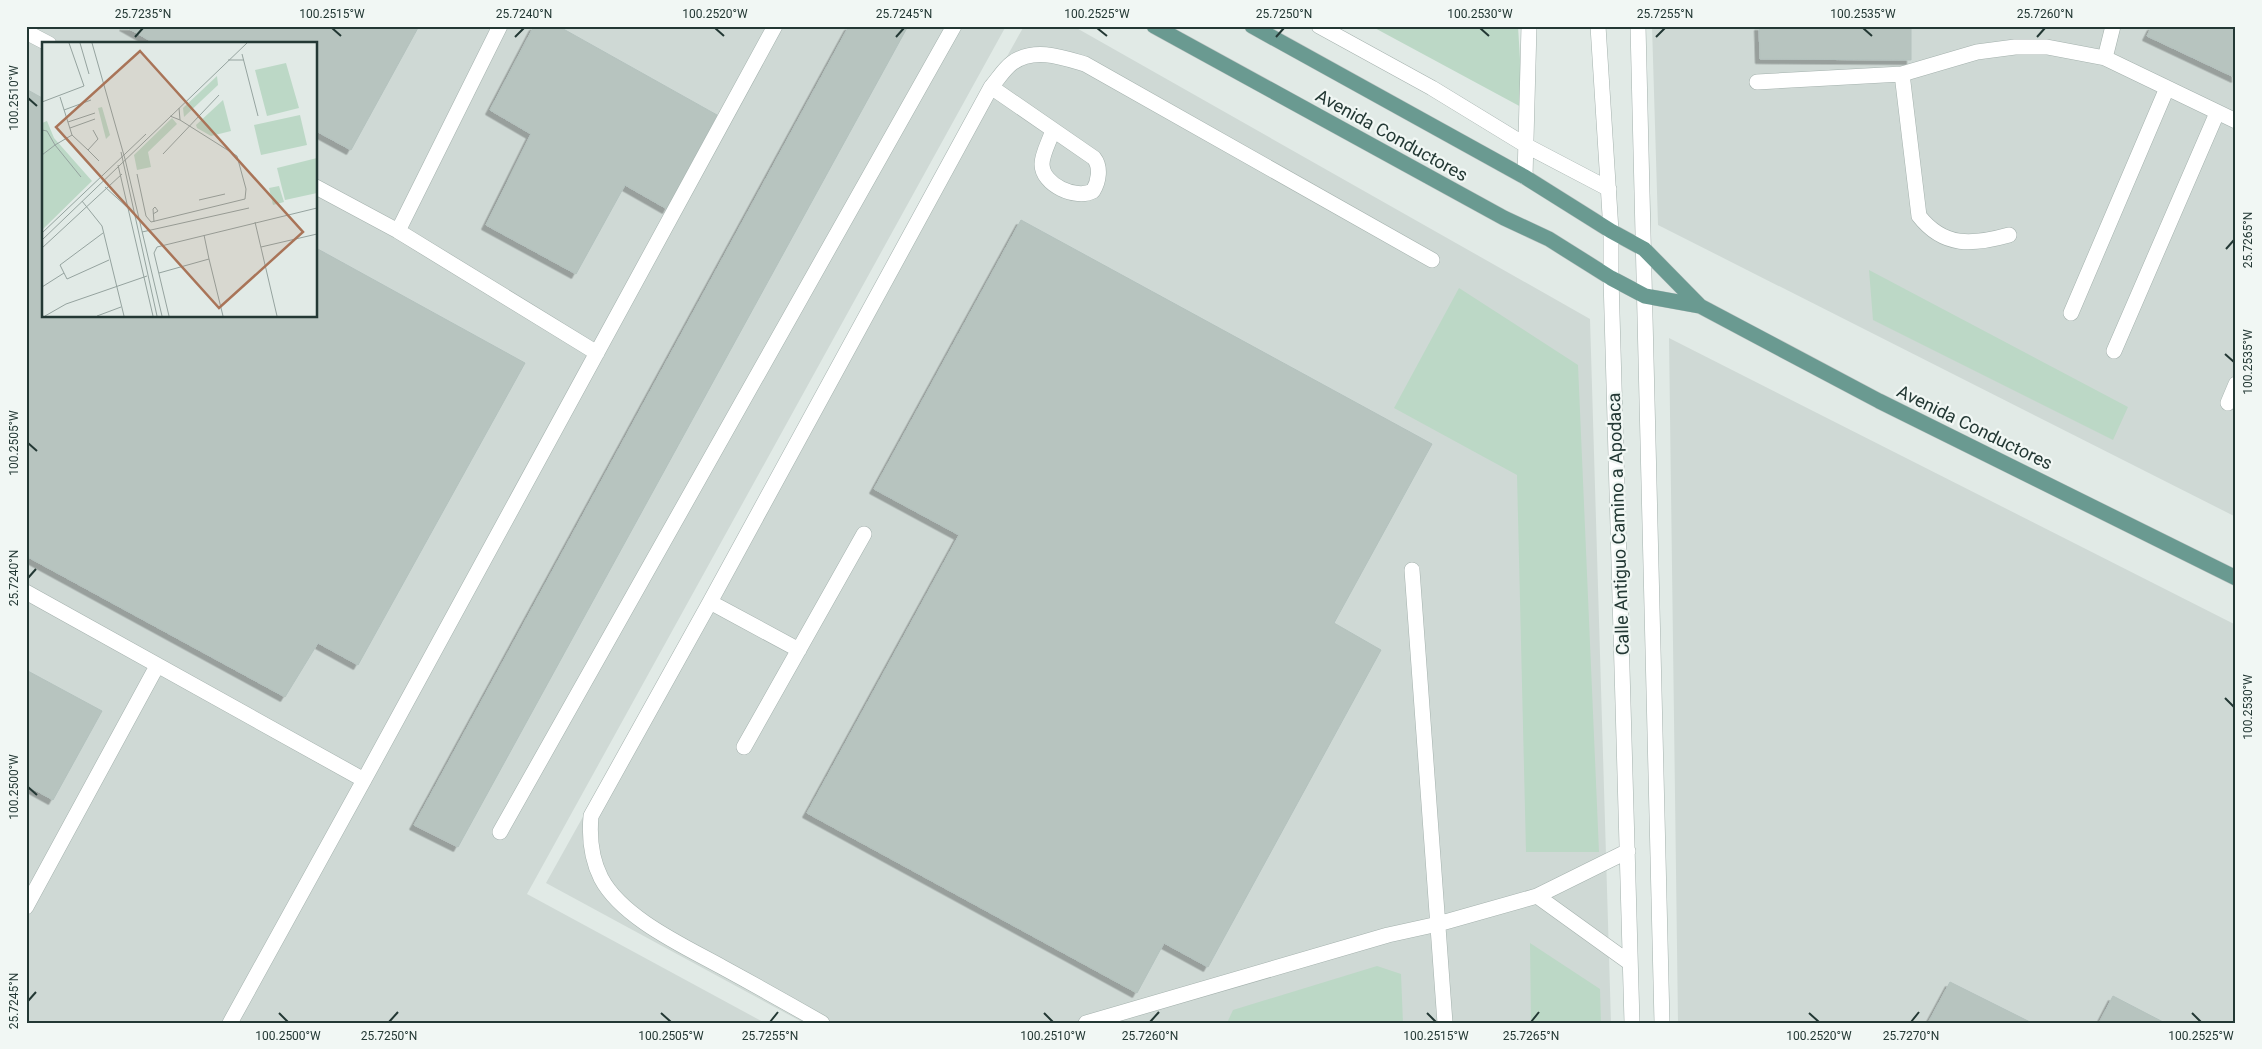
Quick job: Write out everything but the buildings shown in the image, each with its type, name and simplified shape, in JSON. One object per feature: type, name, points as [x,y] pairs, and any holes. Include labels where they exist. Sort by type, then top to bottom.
[{"type":"main road","name":"Avenida Conductores","points":[[1154,26],[1504,218],[1548,239],[1611,278],[1645,296],[1700,306],[1880,401],[2236,578]]},
{"type":"main road","name":"Avenida Conductores","points":[[1252,26],[1525,177],[1644,249],[1700,306]]},
{"type":"street","points":[[398,231],[500,26]]},
{"type":"street","points":[[230,1023],[775,26]]},
{"type":"street","points":[[500,832],[954,26]]},
{"type":"street","points":[[1319,26],[1432,88],[1527,146],[1609,190]]},
{"type":"street","points":[[1525,177],[1529,26]]},
{"type":"street","name":"Calle Antiguo Camino a Apodaca","points":[[1598,26],[1612,231],[1611,278],[1632,1023]]},
{"type":"street","name":"Calle Antiguo Camino a Apodaca","points":[[1638,26],[1662,1023]]},
{"type":"street","points":[[2105,58],[2113,26]]},
{"type":"street","points":[[26,32],[45,42]]},
{"type":"street","points":[[1757,82],[1902,74],[1977,52],[2015,47],[2047,47],[2105,58],[2236,121]]},
{"type":"street","points":[[822,1023],[649,926],[615,897],[602,879],[592,853],[591,816],[710,602],[991,86],[1013,63],[1032,55],[1052,54],[1085,64],[1432,260]]},
{"type":"street","points":[[1902,74],[1918,216],[1934,231],[1965,243],[1984,242],[2009,235]]},
{"type":"street","points":[[991,86],[1053,130]]},
{"type":"street","points":[[2071,313],[2167,88]]},
{"type":"street","points":[[2114,351],[2217,112]]},
{"type":"street","points":[[318,187],[398,231],[597,354]]},
{"type":"street","points":[[2228,403],[2236,384]]},
{"type":"street","points":[[744,747],[864,534]]},
{"type":"street","points":[[1412,570],[1445,1023]]},
{"type":"street","points":[[26,592],[364,780]]},
{"type":"street","points":[[710,602],[799,650]]},
{"type":"street","points":[[26,908],[157,666]]},
{"type":"street","points":[[1086,1023],[1388,934],[1438,924],[1537,896],[1628,851]]},
{"type":"street","points":[[1537,896],[1630,963]]},
{"type":"shaded area","points":[[26,26],[1006,26],[527,894],[765,1023],[26,1023]]},
{"type":"shaded area","points":[[1024,26],[1073,26],[1590,319],[1611,1023],[804,1023],[546,883]]},
{"type":"shaded area","points":[[1652,26],[2236,26],[2236,517],[1658,225]]},
{"type":"shaded area","points":[[1669,338],[2236,625],[2236,1023],[1678,1023]]},
{"type":"green space","points":[[1371,26],[1518,26],[1523,108]]},
{"type":"green space","points":[[1869,270],[2128,407],[2113,440],[1873,320]]},
{"type":"green space","points":[[1459,288],[1578,365],[1599,852],[1526,852],[1517,475],[1394,408]]},
{"type":"green space","points":[[1530,943],[1600,989],[1601,1023],[1531,1023]]},
{"type":"green space","points":[[1377,966],[1401,974],[1403,1023],[1227,1023],[1233,1010]]}]
